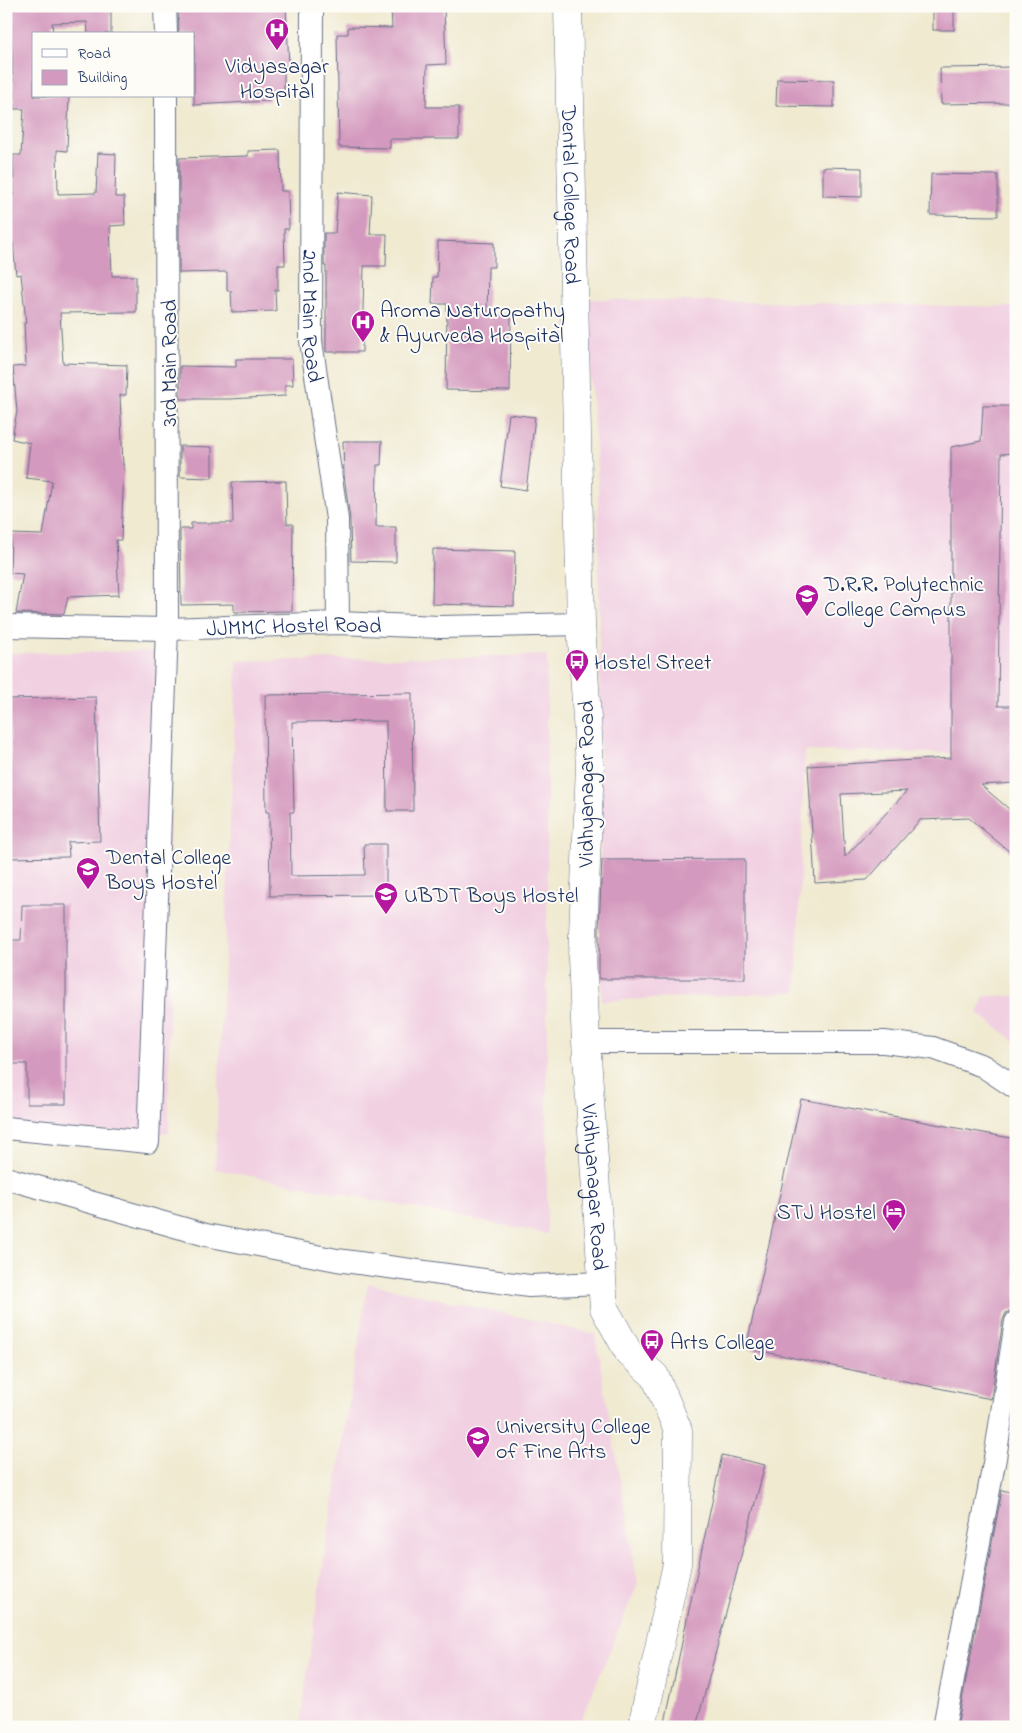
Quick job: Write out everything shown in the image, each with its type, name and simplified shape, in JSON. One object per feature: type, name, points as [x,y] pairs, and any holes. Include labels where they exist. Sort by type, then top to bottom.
[{"type":"street","points":[[165,6],[166,32]]},
{"type":"street","name":"2nd Main Road","points":[[312,6],[311,341],[337,519],[338,623]]},
{"type":"street","name":"Dental College Road","points":[[568,6],[581,624]]},
{"type":"street","name":"3rd Main Road","points":[[6,1128],[148,1142],[167,629],[166,98]]},
{"type":"street","name":"JJMMC Hostel Road","points":[[6,626],[167,629],[338,623],[440,627],[581,624]]},
{"type":"street","name":"Vidhyanagar Road","points":[[581,624],[590,766],[582,958],[604,1308],[629,1353],[655,1376],[678,1430],[677,1564],[642,1727]]},
{"type":"street","points":[[586,1042],[884,1042],[933,1048],[983,1066],[1016,1088]]},
{"type":"street","points":[[6,1178],[206,1235],[337,1260],[529,1286],[602,1283]]},
{"type":"street","points":[[944,1727],[995,1458],[1016,1322]]},
{"type":"shaded area","name":"D.R.R. Polytechnic College Campus","points":[[585,299],[1016,307],[1016,754],[805,751],[796,992],[602,1001],[598,483]]},
{"type":"shaded area","name":"Dental College Boys Hostel","points":[[169,651],[169,1133],[6,1128],[6,653]]},
{"type":"shaded area","name":"UBDT Boys Hostel","points":[[547,655],[547,1234],[215,1169],[237,661]]},
{"type":"shaded area","points":[[984,996],[1016,996],[1016,1042],[978,1013]]},
{"type":"shaded area","name":"University College of Fine Arts","points":[[368,1283],[595,1334],[638,1583],[578,1727],[300,1727],[318,1598]]},
{"type":"building","points":[[10,6],[111,6],[111,32],[88,32],[87,22],[52,23],[53,32],[32,32],[32,98],[69,98],[67,151],[57,150],[58,194],[96,193],[98,153],[116,154],[115,197],[124,197],[125,225],[110,226],[112,276],[136,276],[136,312],[60,313],[63,363],[127,365],[126,395],[120,395],[124,465],[121,540],[116,540],[119,595],[68,597],[64,614],[16,613],[23,574],[10,573],[11,534],[43,535],[52,481],[26,478],[30,443],[12,439],[17,411],[13,367],[26,366],[24,323],[26,323],[21,274],[16,275],[13,243],[10,243],[11,195],[14,195],[13,155],[21,155],[24,109],[14,109]]},
{"type":"building","points":[[178,6],[286,6],[289,65],[284,66],[284,94],[269,94],[269,101],[194,105],[195,32],[179,32]]},
{"type":"building","points":[[391,6],[444,6],[446,64],[427,65],[426,107],[459,107],[459,139],[390,139],[390,148],[339,147],[337,34],[348,34],[348,27],[392,28]]},
{"type":"building","points":[[933,6],[954,6],[954,30],[933,30]]},
{"type":"building","points":[[1016,67],[1016,103],[941,104],[940,68]]},
{"type":"building","points":[[777,79],[834,80],[834,107],[776,106]]},
{"type":"building","points":[[280,150],[281,191],[288,191],[289,229],[284,229],[285,265],[278,265],[278,290],[275,290],[276,311],[232,312],[231,291],[227,291],[227,272],[179,273],[179,158],[248,156],[248,151]]},
{"type":"building","points":[[823,167],[862,168],[862,197],[823,196]]},
{"type":"building","points":[[931,174],[998,175],[998,216],[930,215]]},
{"type":"building","points":[[338,192],[372,195],[370,234],[387,234],[386,266],[364,266],[362,352],[326,352],[324,233],[335,233]]},
{"type":"building","points":[[438,241],[494,243],[494,267],[488,267],[487,315],[511,315],[510,391],[446,390],[447,304],[432,304],[433,277],[437,277]]},
{"type":"building","points":[[236,359],[292,359],[293,385],[285,385],[285,396],[180,399],[180,366],[236,367]]},
{"type":"building","points":[[983,406],[1016,406],[1016,453],[1001,454],[998,706],[1016,706],[1016,783],[981,785],[1016,815],[1016,857],[969,818],[920,820],[867,880],[815,883],[808,766],[951,758],[951,447],[981,441]],"holes":[[[907,791],[845,857],[841,794]]]},
{"type":"building","points":[[509,414],[535,417],[526,490],[500,486]]},
{"type":"building","points":[[343,441],[382,441],[381,465],[377,465],[376,527],[396,527],[396,562],[351,561],[350,519],[344,475]]},
{"type":"building","points":[[180,446],[212,447],[212,478],[180,477]]},
{"type":"building","points":[[286,481],[287,524],[293,524],[292,611],[234,612],[234,604],[181,605],[180,529],[191,529],[191,523],[233,523],[232,482]]},
{"type":"building","points":[[433,549],[515,551],[514,606],[432,604]]},
{"type":"building","points":[[412,693],[413,811],[387,811],[386,721],[292,722],[294,812],[290,812],[291,876],[365,875],[364,844],[386,844],[386,895],[270,896],[269,812],[266,812],[265,695]]},
{"type":"building","points":[[96,697],[100,841],[68,842],[69,857],[6,858],[6,771],[11,771],[10,723],[6,723],[6,699]]},
{"type":"building","points":[[745,859],[745,979],[599,979],[602,860]]},
{"type":"building","points":[[22,905],[66,905],[66,1104],[27,1104],[27,1064],[6,1064],[6,940],[21,940]]},
{"type":"building","name":"STJ Hostel","points":[[801,1099],[1016,1139],[1016,1309],[1006,1313],[1003,1320],[991,1399],[746,1348]]},
{"type":"building","points":[[722,1455],[765,1465],[696,1727],[664,1727]]},
{"type":"building","points":[[1002,1490],[1016,1493],[1016,1727],[957,1727]]},
{"type":"place","name":"Vidyasagar Hospital","points":[[277,51]]},
{"type":"place","name":"Aroma Naturopathy & Ayurveda Hospital","points":[[363,343]]},
{"type":"place","name":"D.R.R. Polytechnic College Campus","points":[[807,617]]},
{"type":"place","name":"Hostel Street","points":[[577,682]]},
{"type":"place","name":"Dental College Boys Hostel","points":[[88,890]]},
{"type":"place","name":"UBDT Boys Hostel","points":[[386,915]]},
{"type":"place","name":"STJ Hostel","points":[[894,1232]]},
{"type":"place","name":"Arts College","points":[[652,1362]]},
{"type":"place","name":"University College of Fine Arts","points":[[478,1459]]}]
